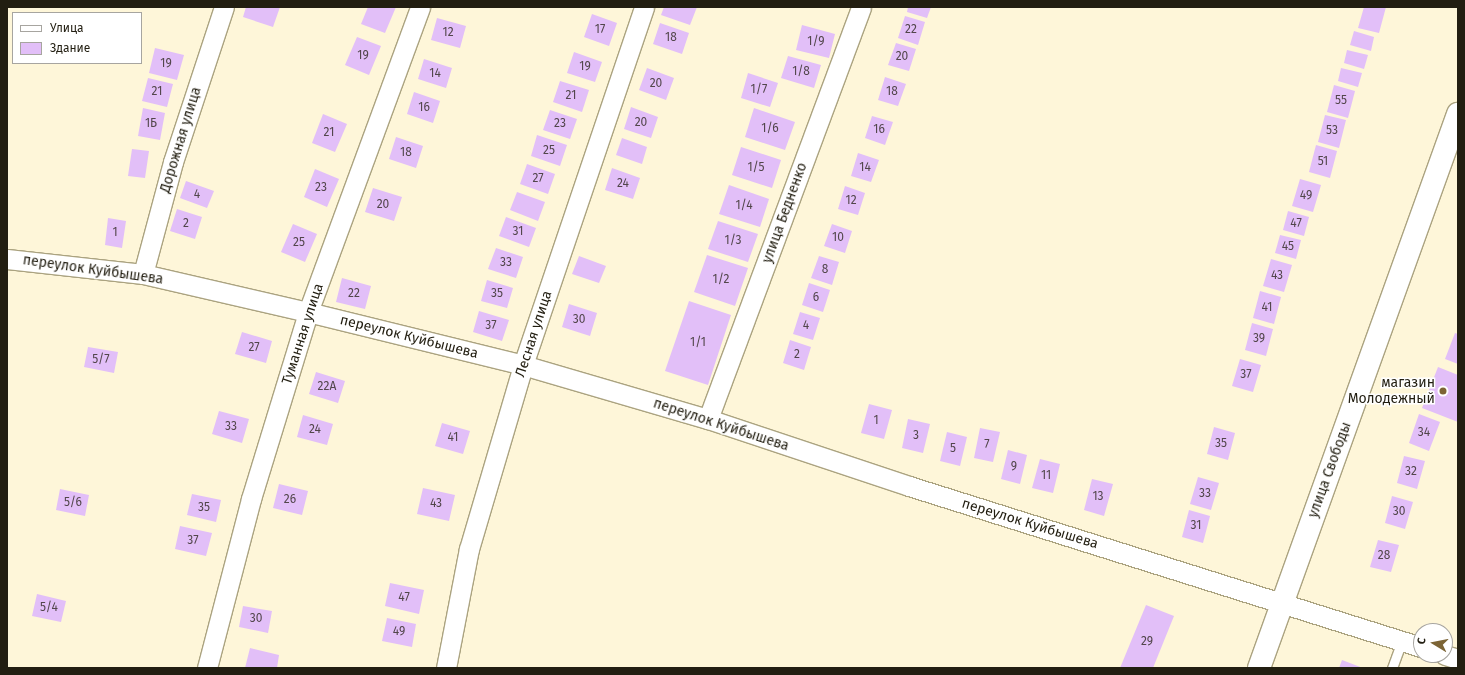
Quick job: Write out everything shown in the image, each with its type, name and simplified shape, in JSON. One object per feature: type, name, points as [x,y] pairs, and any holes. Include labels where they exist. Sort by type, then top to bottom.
[{"type":"main road","name":"улица Свободы","points":[[1259,668],[1458,114]]},
{"type":"street","name":"Дорожная улица","points":[[142,274],[173,162],[224,7]]},
{"type":"street","name":"Туманная улица","points":[[207,668],[251,500],[308,312],[420,7]]},
{"type":"street","name":"Лесная улица","points":[[446,668],[468,549],[523,365],[644,7]]},
{"type":"street","name":"улица Бедненко","points":[[708,419],[861,7]]},
{"type":"street","name":"переулок Куйбышева","points":[[7,259],[142,274],[308,312],[523,365],[708,419],[909,486],[1413,644]]},
{"type":"lane","points":[[1392,668],[1402,641]]},
{"type":"building","points":[[246,7],[280,7],[273,27],[243,17]]},
{"type":"building","points":[[368,7],[396,7],[385,33],[361,24]]},
{"type":"building","points":[[664,7],[697,7],[690,25],[661,15]]},
{"type":"building","points":[[908,7],[931,7],[927,18],[907,12]]},
{"type":"building","points":[[1364,7],[1386,7],[1379,33],[1358,28]]},
{"type":"building","points":[[592,14],[617,23],[609,46],[584,37]]},
{"type":"building","points":[[905,16],[925,22],[918,45],[898,38]]},
{"type":"building","points":[[437,18],[466,26],[460,48],[431,40]]},
{"type":"building","points":[[660,23],[689,33],[682,54],[653,44]]},
{"type":"building","points":[[802,25],[835,34],[829,58],[796,50]]},
{"type":"building","points":[[1354,31],[1374,37],[1371,51],[1350,45]]},
{"type":"building","points":[[357,37],[381,46],[369,75],[345,65]]},
{"type":"building","points":[[896,43],[916,49],[909,71],[888,65]]},
{"type":"building","points":[[155,48],[184,55],[177,80],[149,73]]},
{"type":"building","points":[[1347,50],[1368,55],[1364,69],[1344,63]]},
{"type":"building","points":[[574,52],[602,62],[595,82],[567,73]]},
{"type":"building","points":[[788,56],[821,65],[814,88],[781,78]]},
{"type":"building","points":[[424,59],[452,68],[446,88],[418,79]]},
{"type":"building","points":[[647,68],[674,78],[666,100],[639,90]]},
{"type":"building","points":[[1341,68],[1362,73],[1358,87],[1338,81]]},
{"type":"building","points":[[748,73],[778,83],[770,107],[741,98]]},
{"type":"building","points":[[885,77],[906,84],[898,106],[878,100]]},
{"type":"building","points":[[148,78],[173,84],[167,107],[142,101]]},
{"type":"building","points":[[560,81],[589,90],[582,112],[553,102]]},
{"type":"building","points":[[1334,85],[1355,91],[1348,118],[1327,112]]},
{"type":"building","points":[[414,92],[440,101],[433,123],[407,114]]},
{"type":"building","points":[[631,107],[658,117],[651,138],[624,129]]},
{"type":"building","points":[[143,108],[165,113],[160,140],[138,136]]},
{"type":"building","points":[[754,108],[795,122],[785,150],[745,137]]},
{"type":"building","points":[[550,110],[577,119],[570,139],[543,130]]},
{"type":"building","points":[[323,114],[347,124],[335,152],[312,143]]},
{"type":"building","points":[[1325,115],[1346,120],[1339,148],[1318,142]]},
{"type":"building","points":[[872,116],[893,122],[885,145],[865,138]]},
{"type":"building","points":[[537,135],[567,145],[560,166],[531,156]]},
{"type":"building","points":[[396,137],[423,146],[416,168],[389,159]]},
{"type":"building","points":[[622,138],[647,147],[642,164],[616,155]]},
{"type":"building","points":[[1316,145],[1337,151],[1330,178],[1309,172]]},
{"type":"building","points":[[741,147],[781,160],[772,188],[732,175]]},
{"type":"building","points":[[132,149],[149,151],[145,178],[128,176]]},
{"type":"building","points":[[858,153],[879,160],[871,182],[851,176]]},
{"type":"building","points":[[527,164],[555,174],[548,194],[520,184]]},
{"type":"building","points":[[612,168],[640,178],[633,199],[605,190]]},
{"type":"building","points":[[315,169],[339,179],[327,207],[304,197]]},
{"type":"building","points":[[1300,179],[1321,185],[1313,212],[1292,206]]},
{"type":"building","points":[[186,181],[214,191],[207,208],[180,198]]},
{"type":"building","points":[[729,185],[769,199],[760,227],[719,214]]},
{"type":"building","points":[[845,186],[865,193],[858,215],[838,209]]},
{"type":"building","points":[[373,188],[402,197],[394,221],[365,212]]},
{"type":"building","points":[[517,192],[545,202],[538,221],[510,210]]},
{"type":"building","points":[[177,209],[202,217],[195,239],[170,231]]},
{"type":"building","points":[[1288,211],[1309,217],[1304,236],[1283,230]]},
{"type":"building","points":[[506,217],[536,228],[529,247],[499,236]]},
{"type":"building","points":[[108,218],[126,221],[122,248],[105,245]]},
{"type":"building","points":[[718,221],[758,234],[748,262],[708,249]]},
{"type":"building","points":[[293,224],[317,234],[305,262],[281,252]]},
{"type":"building","points":[[832,224],[852,231],[845,253],[824,246]]},
{"type":"building","points":[[1280,235],[1301,240],[1296,259],[1275,253]]},
{"type":"building","points":[[496,248],[523,257],[516,278],[488,269]]},
{"type":"building","points":[[707,255],[748,268],[735,306],[694,292]]},
{"type":"building","points":[[579,256],[606,266],[599,283],[572,274]]},
{"type":"building","points":[[819,256],[839,262],[832,285],[811,278]]},
{"type":"building","points":[[1271,259],[1292,265],[1284,292],[1263,286]]},
{"type":"building","points":[[342,278],[371,286],[365,309],[336,302]]},
{"type":"building","points":[[487,280],[513,288],[507,308],[481,301]]},
{"type":"building","points":[[809,283],[830,290],[823,312],[802,305]]},
{"type":"building","points":[[1260,291],[1281,297],[1274,324],[1253,318]]},
{"type":"building","points":[[689,301],[731,315],[708,385],[665,371]]},
{"type":"building","points":[[569,304],[597,313],[590,336],[562,327]]},
{"type":"building","points":[[479,311],[509,320],[502,341],[473,332]]},
{"type":"building","points":[[800,312],[820,318],[813,340],[793,334]]},
{"type":"building","points":[[1252,323],[1273,329],[1266,356],[1245,350]]},
{"type":"building","points":[[242,332],[272,341],[266,363],[235,354]]},
{"type":"building","points":[[1455,333],[1458,334],[1458,364],[1445,359]]},
{"type":"building","points":[[790,340],[811,347],[804,370],[783,363]]},
{"type":"building","points":[[88,347],[118,352],[114,373],[84,367]]},
{"type":"building","points":[[1240,359],[1261,365],[1253,392],[1232,386]]},
{"type":"building","name":"магазин Молодежный","points":[[1438,367],[1458,375],[1458,422],[1422,408]]},
{"type":"building","points":[[316,372],[345,381],[338,403],[309,394]]},
{"type":"building","points":[[869,404],[892,410],[884,439],[861,433]]},
{"type":"building","points":[[219,411],[249,419],[242,443],[212,434]]},
{"type":"building","points":[[1419,414],[1440,422],[1429,451],[1409,443]]},
{"type":"building","points":[[303,415],[333,424],[327,445],[297,437]]},
{"type":"building","points":[[908,419],[930,424],[923,453],[902,448]]},
{"type":"building","points":[[442,423],[470,431],[463,454],[435,446]]},
{"type":"building","points":[[1214,427],[1235,433],[1228,460],[1207,454]]},
{"type":"building","points":[[980,428],[1000,432],[993,462],[974,458]]},
{"type":"building","points":[[947,432],[967,437],[960,466],[940,461]]},
{"type":"building","points":[[1008,450],[1027,455],[1020,484],[1001,479]]},
{"type":"building","points":[[1404,456],[1425,461],[1417,489],[1397,483]]},
{"type":"building","points":[[1040,459],[1060,464],[1053,493],[1032,488]]},
{"type":"building","points":[[1198,477],[1219,483],[1211,510],[1190,504]]},
{"type":"building","points":[[1092,479],[1113,484],[1104,516],[1084,510]]},
{"type":"building","points":[[279,484],[308,491],[302,515],[273,508]]},
{"type":"building","points":[[423,488],[455,495],[449,521],[417,514]]},
{"type":"building","points":[[60,489],[89,495],[85,516],[56,510]]},
{"type":"building","points":[[192,494],[221,500],[216,522],[187,515]]},
{"type":"building","points":[[1392,496],[1413,502],[1405,529],[1385,523]]},
{"type":"building","points":[[1189,510],[1210,516],[1203,543],[1182,537]]},
{"type":"building","points":[[180,526],[212,533],[206,556],[175,549]]},
{"type":"building","points":[[1378,540],[1399,545],[1391,572],[1370,567]]},
{"type":"building","points":[[390,583],[424,590],[419,614],[385,606]]},
{"type":"building","points":[[37,594],[66,601],[61,622],[32,616]]},
{"type":"building","points":[[1146,605],[1174,616],[1153,668],[1120,668]]},
{"type":"building","points":[[243,606],[272,611],[268,633],[239,627]]},
{"type":"building","points":[[387,618],[416,624],[412,647],[382,641]]},
{"type":"building","points":[[250,648],[279,655],[277,668],[245,668]]},
{"type":"building","points":[[1342,660],[1363,668],[1339,668]]},
{"type":"place","name":"магазин Молодежный","points":[[1443,391]]}]
